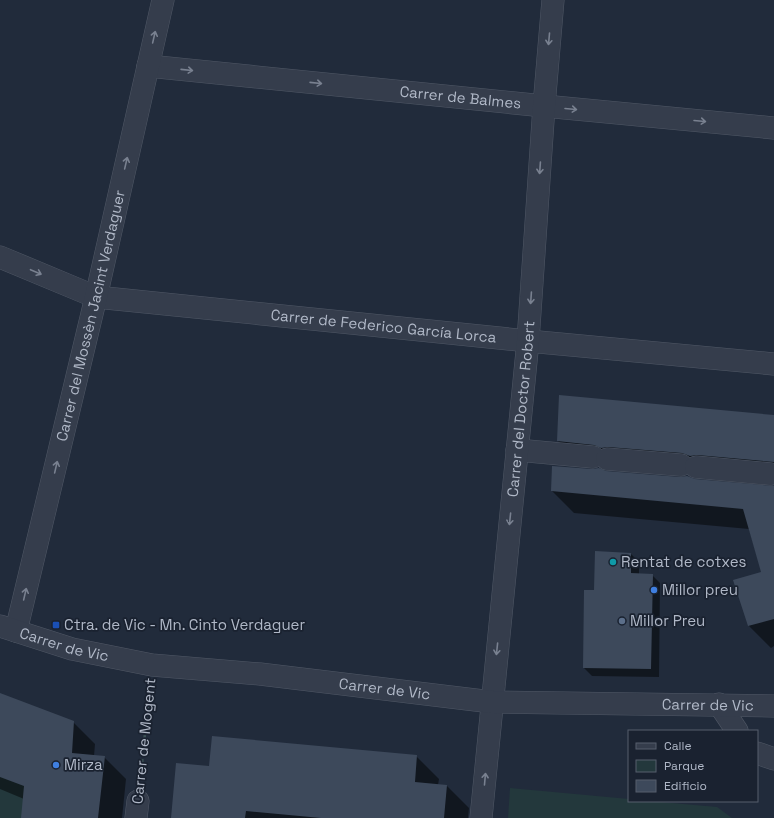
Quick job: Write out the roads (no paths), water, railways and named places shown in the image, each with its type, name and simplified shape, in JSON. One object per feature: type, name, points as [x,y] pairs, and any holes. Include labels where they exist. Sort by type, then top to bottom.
[{"type":"street","name":"Carrer del Mossèn Jacint Verdaguer","points":[[8,628],[96,297],[163,0]]},
{"type":"street","name":"Carrer del Doctor Robert","points":[[481,818],[528,341],[544,106],[553,0]]},
{"type":"street","name":"Carrer de Balmes","points":[[148,66],[774,128]]},
{"type":"street","name":"Carrer de Federico García Lorca","points":[[0,257],[96,297],[528,341],[774,364]]},
{"type":"street","points":[[517,450],[771,474]]},
{"type":"street","name":"Carrer de Vic","points":[[8,628],[72,649],[152,665],[260,674],[492,702],[719,704],[774,706]]},
{"type":"street","points":[[719,704],[736,730]]},
{"type":"street","points":[[758,753],[774,759]]},
{"type":"place","name":"Rentat de cotxes","points":[[613,562]]},
{"type":"place","name":"Millor preu","points":[[654,590]]},
{"type":"place","name":"Millor Preu","points":[[622,621]]},
{"type":"place","name":"Ctra. de Vic - Mn. Cinto Verdaguer","points":[[56,625]]},
{"type":"place","name":"Mirza","points":[[56,765]]}]
